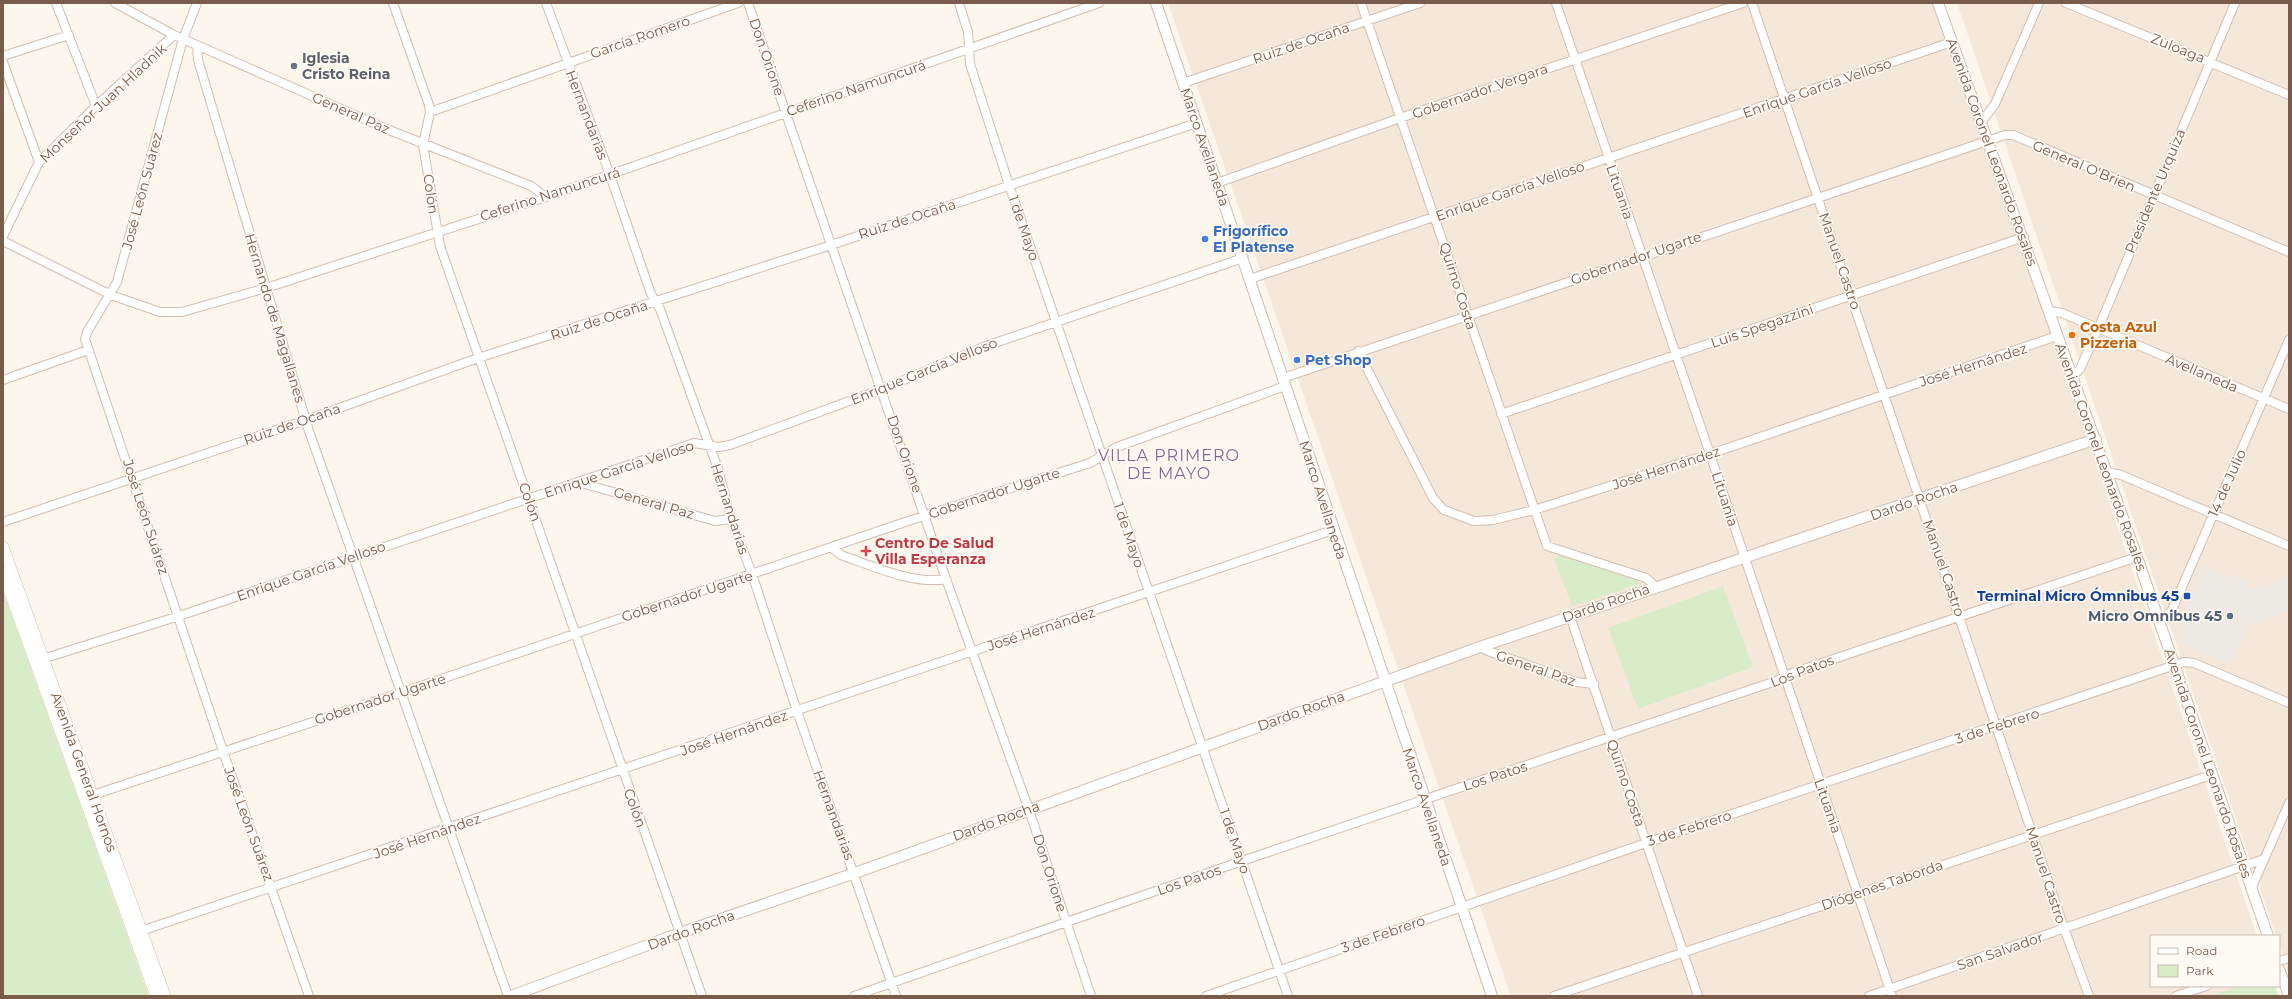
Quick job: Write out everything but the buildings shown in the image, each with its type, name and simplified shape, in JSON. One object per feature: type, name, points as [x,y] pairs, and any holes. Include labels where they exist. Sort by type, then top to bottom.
[{"type":"main road","name":"Avenida General Hornos","points":[[3,547],[39,660],[88,796],[138,933],[165,996]]},
{"type":"main road","name":"Avenida General Hornos","points":[[3,573],[39,660]]},
{"type":"main road","name":"Avenida General Hornos","points":[[138,933],[156,996]]},
{"type":"street","points":[[56,3],[96,106]]},
{"type":"street","name":"General Paz","points":[[114,3],[174,36],[423,145],[531,186],[546,197]]},
{"type":"street","points":[[183,39],[197,3]]},
{"type":"street","points":[[393,3],[430,112]]},
{"type":"street","name":"Hernandarias","points":[[546,3],[610,175],[651,294],[656,302],[718,469],[731,519],[752,574],[797,712],[855,873],[896,996]]},
{"type":"street","name":"García Romero","points":[[430,112],[567,62],[738,3]]},
{"type":"street","name":"Don Orione","points":[[748,3],[926,515],[946,579],[1029,810],[1090,996]]},
{"type":"street","name":"1 de Mayo","points":[[959,3],[968,32],[970,64],[1009,185],[1057,321],[1148,594],[1203,746],[1288,996]]},
{"type":"street","name":"Ceferino Namuncurá","points":[[3,241],[111,295],[152,310],[171,314],[182,312],[266,288],[546,197],[1099,3]]},
{"type":"street","name":"Marco Avellaneda","points":[[1156,3],[1384,681],[1492,996]]},
{"type":"street","name":"Quirno Costa","points":[[1361,3],[1547,546],[1646,578],[1655,586]]},
{"type":"street","name":"Ruiz de Ocaña","points":[[1183,83],[1420,3]]},
{"type":"street","name":"Lituania","points":[[1556,3],[1821,785],[1859,892],[1891,993]]},
{"type":"street","name":"Gobernador Vergara","points":[[1217,183],[1400,118],[1743,3]]},
{"type":"street","name":"Manuel Castro","points":[[1752,3],[1961,618],[2032,834],[2089,996]]},
{"type":"street","name":"Avenida Coronel Leonardo Rosales","points":[[1938,3],[1989,139],[2057,336],[2096,439],[2211,775],[2268,935]]},
{"type":"street","points":[[1982,121],[1991,111],[2039,3]]},
{"type":"street","name":"Zuloaga","points":[[2066,3],[2210,61],[2289,95]]},
{"type":"street","name":"Presidente Urquiza","points":[[2072,377],[2080,369],[2098,329],[2235,3]]},
{"type":"street","points":[[3,56],[69,35]]},
{"type":"street","name":"Monseñor Juan Hladnik","points":[[3,236],[39,162],[96,106],[174,36]]},
{"type":"street","name":"José León Suárez","points":[[183,39],[117,282],[111,295],[87,332],[85,338],[223,751],[309,996]]},
{"type":"street","name":"Enrique García Velloso","points":[[1250,279],[1952,42]]},
{"type":"street","name":"Hernando de Magallanes","points":[[197,45],[198,60],[306,420],[400,693],[508,996]]},
{"type":"street","points":[[3,62],[39,162]]},
{"type":"street","name":"Colón","points":[[430,112],[423,145],[436,232],[478,358],[576,632],[622,770],[702,996]]},
{"type":"street","name":"Ruiz de Ocaña","points":[[3,522],[306,420],[478,358],[831,245],[1197,123]]},
{"type":"street","name":"General O'Brien","points":[[1989,139],[2013,136],[2289,252]]},
{"type":"street","name":"Gobernador Ugarte","points":[[88,796],[400,693],[576,632],[832,548],[926,515],[1102,458],[1117,447],[1284,382],[1358,351],[1468,316],[1989,139]]},
{"type":"street","name":"Luis Spegazzini","points":[[1501,414],[2024,238]]},
{"type":"street","name":"Enrique García Velloso","points":[[39,660],[179,616],[528,497],[578,482],[694,443],[719,447],[730,445],[882,389],[983,346],[1243,258]]},
{"type":"street","name":"Avellaneda","points":[[2049,311],[2062,313],[2289,409]]},
{"type":"street","name":"José Hernández","points":[[1358,351],[1439,506],[1466,518],[1481,521],[1534,510],[1710,454],[2057,336]]},
{"type":"street","name":"14 de Julio","points":[[2159,622],[2172,610],[2265,399],[2289,340]]},
{"type":"street","points":[[3,380],[88,350]]},
{"type":"street","name":"Dardo Rocha","points":[[511,996],[680,933],[855,873],[1480,646],[2096,439]]},
{"type":"street","points":[[2107,472],[2121,475],[2289,546]]},
{"type":"street","name":"General Paz","points":[[578,482],[715,520],[731,519]]},
{"type":"street","name":"José Hernández","points":[[138,933],[1148,594],[1333,530]]},
{"type":"street","points":[[832,548],[841,555],[905,576],[933,581],[946,579]]},
{"type":"street","name":"Los Patos","points":[[854,996],[1242,861],[2137,557]]},
{"type":"street","name":"Quirno Costa","points":[[1570,616],[1594,684],[1610,737],[1682,953],[1698,996]]},
{"type":"street","name":"General Paz","points":[[1480,646],[1488,651],[1576,682],[1594,684]]},
{"type":"street","name":"3 de Febrero","points":[[1206,996],[1646,842],[2174,667],[2184,662],[2194,663],[2289,703]]},
{"type":"street","name":"Diógenes Taborda","points":[[1554,996],[1859,892],[2211,775]]},
{"type":"street","points":[[2251,889],[2289,803]]},
{"type":"street","name":"San Salvador","points":[[1869,996],[1891,993],[2064,928],[2244,868],[2264,859]]},
{"type":"street","points":[[2280,972],[2289,996]]},
{"type":"street","points":[[2176,996],[2203,987]]},
{"type":"shaded area","points":[[1168,3],[1939,3],[2257,935],[2150,935],[2150,987],[2274,987],[2278,996],[1511,996]]},
{"type":"shaded area","points":[[1957,3],[2289,3],[2289,973],[2280,947],[2280,935],[2276,935]]},
{"type":"shaded area","name":"Micro Omnibus 45","points":[[2204,565],[2246,582],[2249,590],[2289,576],[2289,611],[2257,624],[2249,621],[2232,664],[2184,644],[2178,626]]},
{"type":"green space","points":[[1559,555],[1639,581],[1639,584],[1572,606],[1554,559]]},
{"type":"green space","points":[[1723,586],[1753,667],[1638,709],[1608,628]]},
{"type":"green space","points":[[3,591],[149,996],[3,996]]},
{"type":"green space","points":[[2237,987],[2275,987],[2278,996],[2211,996]]},
{"type":"place","name":"Iglesia Cristo Reina","points":[[294,66]]},
{"type":"place","name":"Frigorífico El Platense","points":[[1205,239]]},
{"type":"place","name":"Costa Azul Pizzeria","points":[[2072,335]]},
{"type":"place","name":"Pet Shop","points":[[1297,360]]},
{"type":"place","name":"Centro De Salud Villa Esperanza","points":[[866,551]]},
{"type":"place","name":"Terminal Micro Ómnibus 45","points":[[2187,596]]},
{"type":"place","name":"Micro Omnibus 45","points":[[2230,616]]},
{"type":"district","name":"VILLA PRIMERO DE MAYO","points":[[1169,464]]}]
